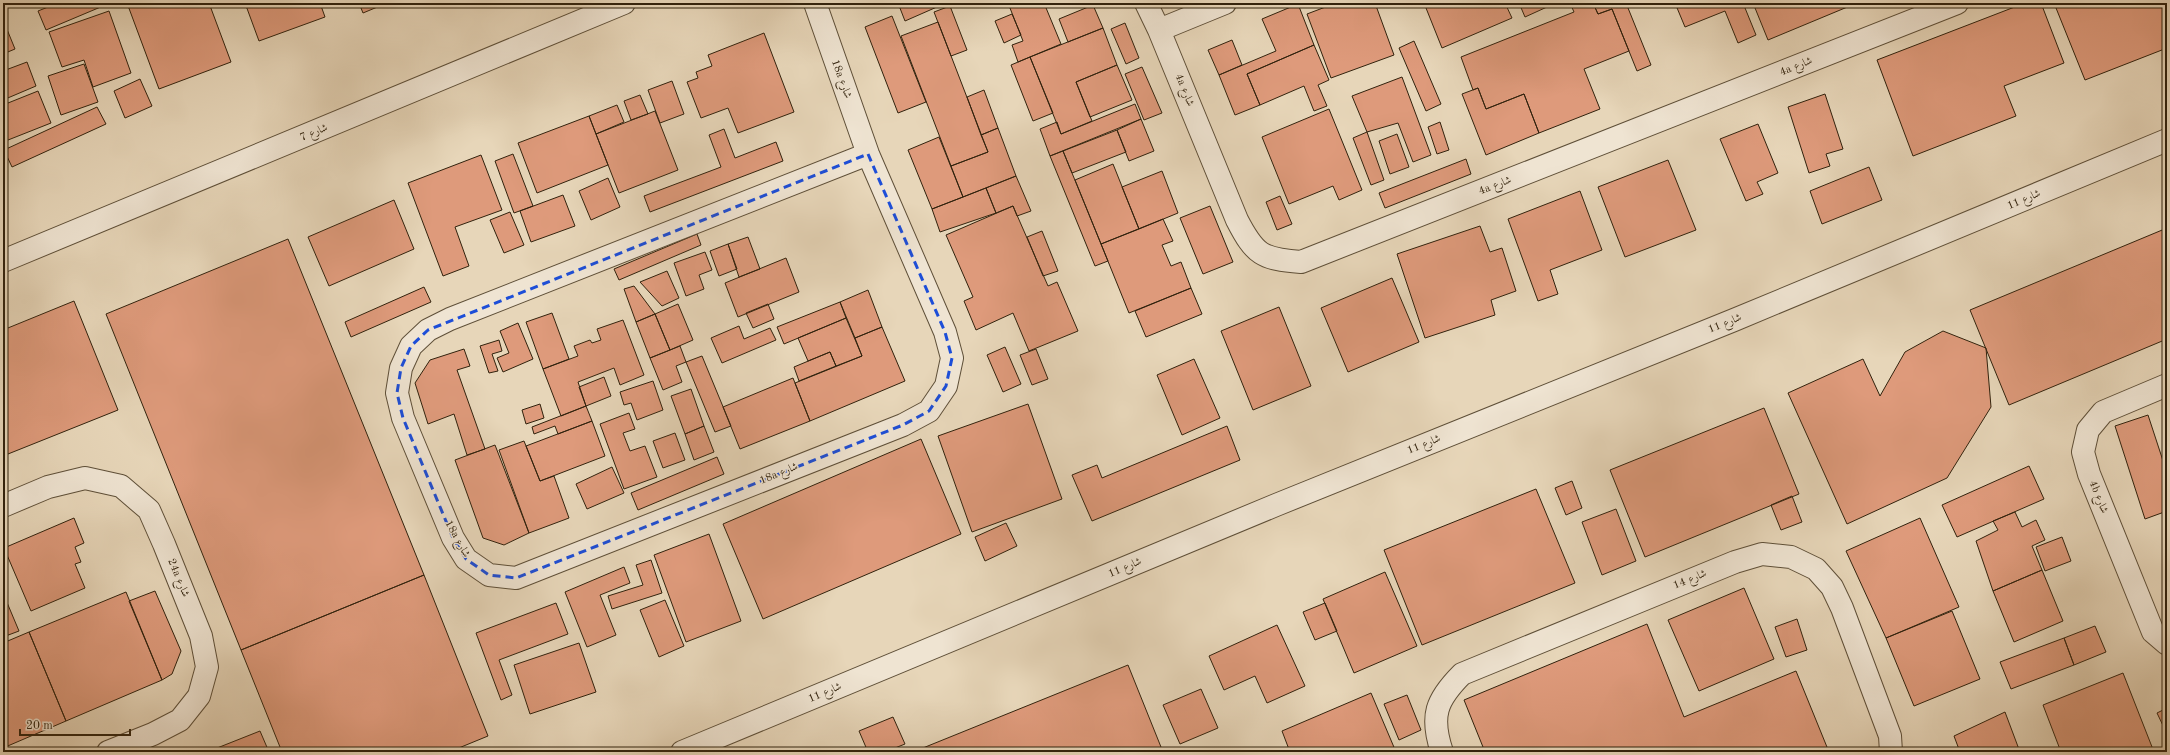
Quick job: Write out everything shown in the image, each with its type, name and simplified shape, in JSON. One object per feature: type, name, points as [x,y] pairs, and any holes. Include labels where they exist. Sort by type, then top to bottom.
[{"type":"street","name":"شارع 7","points":[[3,261],[624,3]]},
{"type":"street","name":"18a شارع","points":[[814,3],[868,154],[945,332],[952,358],[946,386],[929,411],[903,425],[516,578],[489,575],[466,559],[454,538],[403,418],[397,394],[401,368],[411,346],[428,330],[450,318],[868,154]]},
{"type":"street","name":"4a شارع","points":[[1146,3],[1159,30],[1237,220],[1250,245],[1273,260],[1301,262],[1957,3]]},
{"type":"street","points":[[1159,30],[1225,3]]},
{"type":"street","name":"شارع 11","points":[[682,752],[1269,508],[1747,315],[2167,140]]},
{"type":"street","name":"4b شارع","points":[[2167,385],[2103,412],[2088,430],[2083,452],[2089,474],[2153,632],[2167,644]]},
{"type":"street","name":"24a شارع","points":[[3,506],[48,488],[85,478],[121,486],[150,510],[201,636],[207,667],[199,696],[180,720],[152,734],[108,752]]},
{"type":"street","name":"شارع 14","points":[[1442,752],[1436,733],[1436,712],[1445,690],[1462,674],[1735,562],[1762,554],[1791,557],[1816,569],[1832,586],[1842,608],[1890,736],[1891,752]]},
{"type":"highlighted area","points":[[868,154],[945,332],[952,358],[946,386],[929,411],[903,425],[516,578],[489,575],[466,559],[453,538],[403,418],[397,393],[401,368],[411,346],[428,330]]},
{"type":"building","points":[[58,3],[102,3],[103,6],[46,30],[38,11]]},
{"type":"building","points":[[127,3],[209,3],[231,62],[159,89]]},
{"type":"building","points":[[245,3],[320,3],[325,17],[259,41]]},
{"type":"building","points":[[359,3],[387,3],[363,13]]},
{"type":"building","points":[[898,3],[946,3],[905,21]]},
{"type":"building","points":[[1008,3],[1044,3],[1061,44],[1018,62],[1012,45],[1023,41]]},
{"type":"building","points":[[1336,3],[1375,3],[1394,55],[1331,78],[1307,14]]},
{"type":"building","points":[[1424,3],[1505,3],[1512,18],[1442,48]]},
{"type":"building","points":[[1519,3],[1546,3],[1547,7],[1525,17]]},
{"type":"building","points":[[1570,3],[1593,3],[1598,14],[1612,9],[1629,51],[1584,69],[1600,109],[1539,133],[1524,94],[1486,109],[1478,88],[1473,90],[1461,57],[1574,12]]},
{"type":"building","points":[[1593,3],[1626,3],[1651,65],[1637,71],[1612,9],[1598,14]]},
{"type":"building","points":[[1675,3],[1743,3],[1756,35],[1738,43],[1725,11],[1685,27]]},
{"type":"building","points":[[1753,3],[1857,3],[1768,40]]},
{"type":"building","points":[[2025,3],[2041,3],[2064,63],[2004,86],[2016,116],[1913,156],[1877,60]]},
{"type":"building","points":[[2054,3],[2167,3],[2167,48],[2085,80]]},
{"type":"building","points":[[1298,4],[1314,45],[1247,74],[1260,105],[1235,115],[1219,75],[1276,51],[1262,19]]},
{"type":"building","points":[[1093,5],[1103,28],[1068,42],[1059,19]]},
{"type":"building","points":[[950,6],[967,50],[951,56],[934,12]]},
{"type":"building","points":[[109,11],[131,73],[93,87],[84,60],[62,67],[49,32]]},
{"type":"building","points":[[1012,14],[1021,35],[1004,43],[995,21]]},
{"type":"building","points":[[892,16],[926,102],[898,113],[865,27]]},
{"type":"building","points":[[4,22],[15,49],[3,54],[3,23]]},
{"type":"building","points":[[938,22],[988,152],[951,166],[901,36]]},
{"type":"building","points":[[1125,23],[1139,58],[1126,64],[1111,29]]},
{"type":"building","points":[[1103,28],[1117,65],[1076,82],[1092,121],[1061,134],[1030,57]]},
{"type":"building","points":[[764,33],[794,112],[738,133],[728,108],[701,118],[687,82],[698,78],[696,72],[712,66],[708,55]]},
{"type":"building","points":[[1232,40],[1242,65],[1219,75],[1208,50]]},
{"type":"building","points":[[1414,41],[1441,104],[1426,111],[1399,48]]},
{"type":"building","points":[[1314,45],[1329,80],[1318,85],[1327,106],[1314,111],[1304,86],[1260,105],[1247,74]]},
{"type":"building","points":[[1030,57],[1053,113],[1033,121],[1011,65]]},
{"type":"building","points":[[27,62],[36,86],[3,100],[3,71]]},
{"type":"building","points":[[84,64],[98,102],[61,115],[48,76]]},
{"type":"building","points":[[1117,65],[1132,100],[1090,117],[1076,82]]},
{"type":"building","points":[[1142,67],[1162,113],[1144,120],[1125,74]]},
{"type":"building","points":[[1402,77],[1431,155],[1413,162],[1398,123],[1367,132],[1352,96]]},
{"type":"building","points":[[140,79],[152,106],[125,118],[114,91]]},
{"type":"building","points":[[672,81],[684,114],[660,123],[648,90]]},
{"type":"building","points":[[1478,88],[1486,109],[1524,94],[1539,133],[1486,155],[1462,94]]},
{"type":"building","points":[[984,90],[998,128],[981,135],[967,97]]},
{"type":"building","points":[[38,91],[51,123],[3,142],[3,105]]},
{"type":"building","points":[[1825,94],[1843,149],[1826,154],[1830,166],[1809,173],[1788,107]]},
{"type":"building","points":[[640,95],[648,114],[631,120],[624,101]]},
{"type":"building","points":[[1135,104],[1141,119],[1050,156],[1040,129],[1057,122],[1061,134]]},
{"type":"building","points":[[617,105],[624,122],[596,134],[589,116]]},
{"type":"building","points":[[97,107],[106,124],[12,167],[4,150]]},
{"type":"building","points":[[1329,109],[1362,190],[1339,200],[1333,186],[1289,204],[1262,137]]},
{"type":"building","points":[[655,111],[678,170],[619,193],[596,134]]},
{"type":"building","points":[[589,116],[608,165],[537,193],[518,143]]},
{"type":"building","points":[[1141,119],[1154,151],[1129,161],[1117,130]]},
{"type":"building","points":[[1440,122],[1449,150],[1437,154],[1428,127]]},
{"type":"building","points":[[1758,124],[1778,173],[1757,182],[1763,194],[1746,201],[1720,139]]},
{"type":"building","points":[[998,128],[1016,176],[963,197],[951,166],[988,152],[981,135]]},
{"type":"building","points":[[724,129],[735,158],[776,142],[783,161],[650,212],[644,196],[721,167],[709,135]]},
{"type":"building","points":[[1117,130],[1126,152],[1072,173],[1063,151]]},
{"type":"building","points":[[1367,132],[1384,180],[1371,185],[1353,138]]},
{"type":"building","points":[[1397,134],[1409,167],[1390,174],[1379,141]]},
{"type":"building","points":[[939,137],[963,197],[932,209],[908,150]]},
{"type":"building","points":[[1063,151],[1108,261],[1095,266],[1050,156]]},
{"type":"building","points":[[513,154],[533,206],[514,213],[495,161]]},
{"type":"building","points":[[481,155],[502,210],[455,227],[469,266],[443,276],[408,183]]},
{"type":"building","points":[[1466,159],[1471,174],[1385,208],[1379,193]]},
{"type":"building","points":[[1668,160],[1696,230],[1625,257],[1598,187]]},
{"type":"building","points":[[1113,164],[1139,229],[1101,244],[1075,180]]},
{"type":"building","points":[[1869,167],[1882,200],[1822,224],[1810,191]]},
{"type":"building","points":[[1162,171],[1178,213],[1139,229],[1122,187]]},
{"type":"building","points":[[1016,176],[1031,211],[1017,216],[1013,206],[996,213],[986,188]]},
{"type":"building","points":[[608,178],[620,207],[591,220],[579,191]]},
{"type":"building","points":[[986,188],[996,213],[940,232],[932,209]]},
{"type":"building","points":[[1580,191],[1602,250],[1550,270],[1558,294],[1538,301],[1508,219]]},
{"type":"building","points":[[563,195],[575,226],[531,242],[520,211]]},
{"type":"building","points":[[1280,196],[1292,224],[1277,230],[1266,202]]},
{"type":"building","points":[[394,200],[414,249],[329,286],[308,237]]},
{"type":"building","points":[[1013,206],[1048,286],[1057,282],[1078,331],[1029,351],[1013,313],[976,330],[964,301],[973,297],[946,235]]},
{"type":"building","points":[[1210,206],[1233,262],[1203,274],[1180,218]]},
{"type":"building","points":[[510,212],[524,245],[504,253],[490,220]]},
{"type":"building","points":[[1163,219],[1173,241],[1162,245],[1171,266],[1181,262],[1191,288],[1129,313],[1101,244]]},
{"type":"building","points":[[1480,226],[1490,252],[1502,248],[1516,291],[1491,300],[1495,315],[1425,338],[1397,254]]},
{"type":"building","points":[[2167,228],[2167,339],[2009,405],[1970,310]]},
{"type":"building","points":[[1042,231],[1058,271],[1043,276],[1027,237]]},
{"type":"building","points":[[697,234],[701,245],[619,280],[614,269]]},
{"type":"building","points":[[748,237],[760,269],[739,277],[728,244]]},
{"type":"building","points":[[288,239],[424,575],[241,650],[106,314]]},
{"type":"building","points":[[728,244],[737,269],[719,276],[710,251]]},
{"type":"building","points":[[705,252],[712,270],[699,275],[704,289],[686,296],[674,263]]},
{"type":"building","points":[[786,258],[799,292],[738,317],[725,283]]},
{"type":"building","points":[[667,271],[679,298],[662,306],[640,282]]},
{"type":"building","points":[[1392,278],[1419,342],[1348,372],[1321,308]]},
{"type":"building","points":[[634,286],[655,314],[636,322],[624,289]]},
{"type":"building","points":[[424,287],[431,302],[351,337],[345,322]]},
{"type":"building","points":[[1191,288],[1202,314],[1146,337],[1135,311]]},
{"type":"building","points":[[868,290],[882,327],[855,338],[840,302]]},
{"type":"building","points":[[74,301],[118,410],[3,456],[3,330]]},
{"type":"building","points":[[840,302],[846,318],[784,344],[777,327]]},
{"type":"building","points":[[678,304],[693,340],[670,350],[655,314]]},
{"type":"building","points":[[768,304],[774,319],[753,328],[746,313]]},
{"type":"building","points":[[1279,307],[1311,386],[1253,410],[1221,331]]},
{"type":"building","points":[[552,313],[569,359],[543,369],[526,322]]},
{"type":"building","points":[[655,314],[670,350],[650,358],[636,322]]},
{"type":"building","points":[[846,318],[862,356],[836,366],[830,352],[808,361],[798,338]]},
{"type":"building","points":[[623,320],[644,375],[620,385],[614,368],[578,382],[586,406],[561,416],[543,369],[578,356],[574,346],[590,340],[592,343],[601,340],[597,329]]},
{"type":"building","points":[[518,323],[533,359],[503,372],[497,358],[509,353],[500,331]]},
{"type":"building","points":[[739,326],[744,339],[770,328],[776,340],[722,363],[711,338]]},
{"type":"building","points":[[882,327],[905,381],[810,421],[795,383],[862,356],[855,338]]},
{"type":"building","points":[[1943,331],[1986,348],[1991,407],[1947,478],[1847,524],[1788,393],[1863,359],[1880,396],[1905,352]]},
{"type":"building","points":[[499,340],[502,351],[492,354],[498,371],[489,373],[480,346]]},
{"type":"building","points":[[680,346],[686,362],[676,366],[682,382],[663,390],[650,358]]},
{"type":"building","points":[[1005,347],[1021,384],[1003,392],[987,355]]},
{"type":"building","points":[[464,349],[470,366],[457,370],[485,449],[467,455],[454,414],[428,424],[415,383],[430,360]]},
{"type":"building","points":[[1036,349],[1048,379],[1032,385],[1020,355]]},
{"type":"building","points":[[830,352],[836,366],[799,381],[794,367]]},
{"type":"building","points":[[702,356],[731,426],[715,432],[686,362]]},
{"type":"building","points":[[1194,359],[1220,418],[1182,435],[1157,375]]},
{"type":"building","points":[[604,377],[611,396],[586,406],[579,387]]},
{"type":"building","points":[[793,378],[810,421],[740,449],[723,407]]},
{"type":"building","points":[[653,381],[663,410],[637,420],[631,403],[624,405],[620,392]]},
{"type":"building","points":[[691,389],[704,426],[685,434],[671,396]]},
{"type":"building","points":[[540,404],[544,418],[526,424],[522,410]]},
{"type":"building","points":[[1028,404],[1062,499],[972,532],[938,436]]},
{"type":"building","points":[[586,406],[592,421],[558,434],[555,426],[534,434],[532,427]]},
{"type":"building","points":[[1764,408],[1799,494],[1645,557],[1610,470]]},
{"type":"building","points":[[629,413],[635,429],[623,433],[630,451],[645,446],[657,477],[624,489],[600,424]]},
{"type":"building","points":[[2148,415],[2167,473],[2167,511],[2145,519],[2115,426]]},
{"type":"building","points":[[592,421],[605,456],[540,481],[526,446]]},
{"type":"building","points":[[704,426],[714,452],[694,460],[685,434]]},
{"type":"building","points":[[1227,426],[1240,460],[1092,521],[1072,475],[1097,465],[1102,478]]},
{"type":"building","points":[[675,433],[685,460],[663,468],[653,441]]},
{"type":"building","points":[[921,439],[961,534],[763,619],[723,524]]},
{"type":"building","points":[[524,441],[540,481],[554,476],[569,518],[529,533],[499,450]]},
{"type":"building","points":[[495,445],[529,533],[504,545],[483,538],[455,460]]},
{"type":"building","points":[[717,457],[724,474],[638,510],[631,493]]},
{"type":"building","points":[[2029,466],[2044,499],[1957,537],[1942,505]]},
{"type":"building","points":[[612,467],[624,493],[587,509],[576,484]]},
{"type":"building","points":[[1572,481],[1582,508],[1566,515],[1555,488]]},
{"type":"building","points":[[1536,489],[1575,583],[1422,645],[1384,550]]},
{"type":"building","points":[[1792,496],[1802,522],[1781,530],[1771,505]]},
{"type":"building","points":[[1616,509],[1636,561],[1602,575],[1582,522]]},
{"type":"building","points":[[2015,512],[2022,527],[2036,520],[2045,540],[2032,546],[2042,570],[1993,591],[1976,541],[1998,530],[1993,521]]},
{"type":"building","points":[[74,518],[84,543],[75,547],[81,562],[75,564],[85,588],[31,611],[4,548]]},
{"type":"building","points":[[1920,518],[1959,607],[1886,638],[1846,551]]},
{"type":"building","points":[[1006,523],[1017,546],[985,561],[975,537]]},
{"type":"building","points":[[709,534],[741,621],[686,642],[654,555]]},
{"type":"building","points":[[2062,537],[2071,561],[2045,571],[2036,547]]},
{"type":"building","points":[[651,560],[662,593],[612,609],[608,596],[643,585],[636,565]]},
{"type":"building","points":[[624,567],[630,583],[600,595],[616,635],[587,647],[565,592]]},
{"type":"building","points":[[2042,570],[2063,621],[2014,642],[1993,591]]},
{"type":"building","points":[[1385,572],[1417,646],[1354,673],[1323,599]]},
{"type":"building","points":[[424,575],[488,736],[449,752],[282,752],[241,650]]},
{"type":"building","points":[[1744,588],[1774,659],[1699,691],[1668,620]]},
{"type":"building","points":[[155,591],[181,651],[172,674],[162,680],[129,601]]},
{"type":"building","points":[[126,592],[162,680],[66,721],[29,632]]},
{"type":"building","points":[[3,593],[19,631],[3,637]]},
{"type":"building","points":[[665,600],[684,646],[659,657],[640,610]]},
{"type":"building","points":[[556,603],[568,634],[499,660],[512,695],[501,700],[476,633]]},
{"type":"building","points":[[1325,603],[1337,631],[1315,640],[1303,612]]},
{"type":"building","points":[[1952,611],[1980,679],[1914,706],[1886,638]]},
{"type":"building","points":[[1797,619],[1807,650],[1786,657],[1775,627]]},
{"type":"building","points":[[1647,624],[1684,717],[1796,671],[1829,752],[1485,752],[1464,700]]},
{"type":"building","points":[[1277,625],[1305,686],[1267,703],[1255,676],[1224,690],[1209,656]]},
{"type":"building","points":[[2095,626],[2106,652],[2074,665],[2064,638]]},
{"type":"building","points":[[29,632],[66,721],[3,748],[3,643]]},
{"type":"building","points":[[2064,638],[2074,665],[2011,689],[2000,662]]},
{"type":"building","points":[[579,643],[596,692],[530,714],[514,665]]},
{"type":"building","points":[[1128,665],[1163,752],[913,752]]},
{"type":"building","points":[[2123,673],[2154,752],[2061,752],[2043,705]]},
{"type":"building","points":[[1201,689],[1218,728],[1180,744],[1163,705]]},
{"type":"building","points":[[1371,693],[1396,752],[1290,752],[1282,731]]},
{"type":"building","points":[[1407,695],[1421,730],[1399,740],[1384,704]]},
{"type":"building","points":[[2167,708],[2167,734],[2157,713]]},
{"type":"building","points":[[2005,712],[2020,752],[1960,752],[1954,736]]},
{"type":"building","points":[[893,717],[905,744],[885,752],[868,752],[859,731]]},
{"type":"building","points":[[260,731],[269,752],[207,752]]}]
